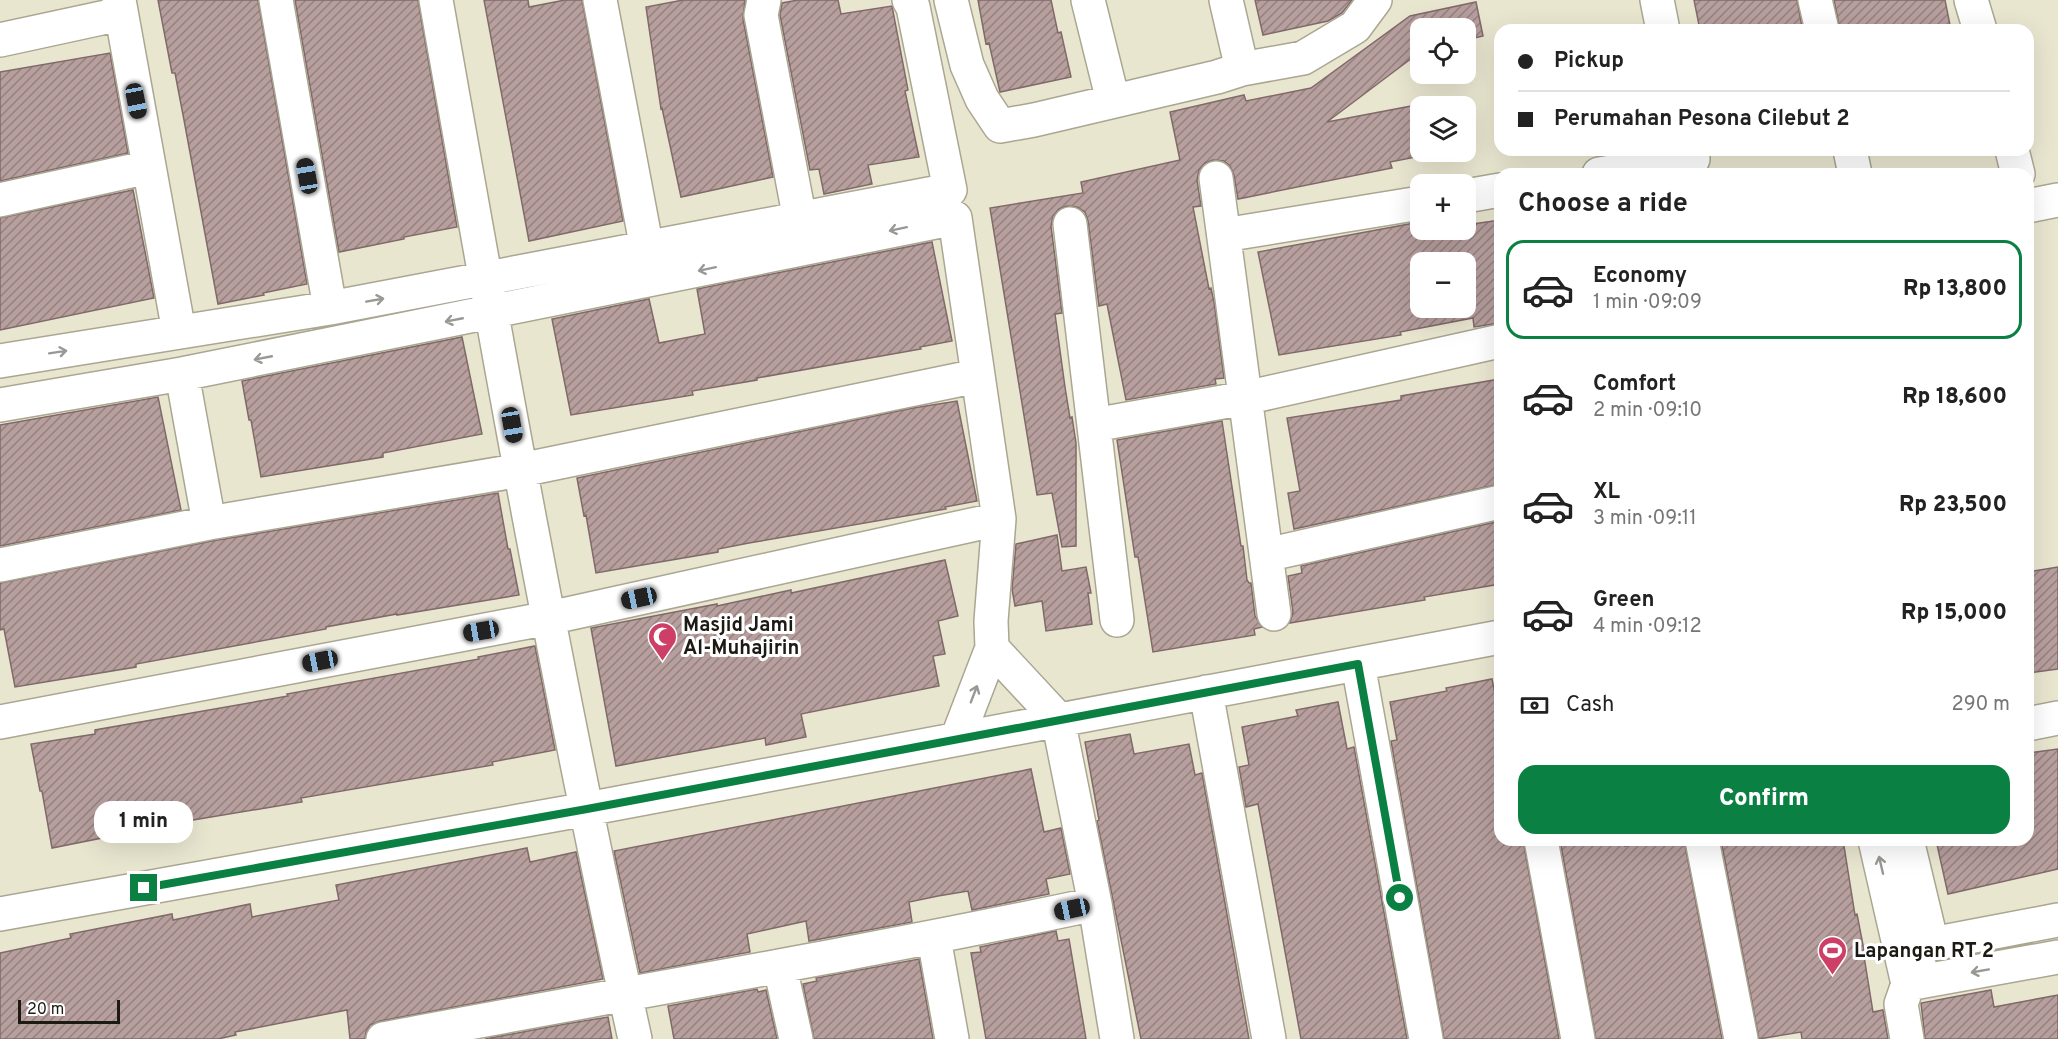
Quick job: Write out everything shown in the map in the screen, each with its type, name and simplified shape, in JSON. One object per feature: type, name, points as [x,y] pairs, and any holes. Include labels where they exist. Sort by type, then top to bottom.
[{"type":"street","points":[[276,0],[330,308]]},
{"type":"street","points":[[436,0],[520,470],[635,1039]]},
{"type":"street","points":[[600,0],[647,249]]},
{"type":"street","points":[[765,0],[761,15],[800,220]]},
{"type":"street","points":[[0,361],[330,308],[950,190],[913,7],[909,0]]},
{"type":"street","points":[[951,0],[967,65],[982,99],[1000,126],[1217,77],[1242,69],[1303,57],[1355,27],[1375,0]]},
{"type":"street","points":[[1089,0],[1113,101]]},
{"type":"street","points":[[1226,0],[1242,69]]},
{"type":"street","points":[[1657,0],[1663,24]]},
{"type":"street","points":[[1815,0],[1821,24]]},
{"type":"street","points":[[1971,0],[1978,24]]},
{"type":"street","points":[[0,40],[119,7],[179,332]]},
{"type":"street","points":[[1642,168],[1693,161]]},
{"type":"street","points":[[0,200],[149,167]]},
{"type":"street","points":[[1216,178],[1274,614]]},
{"type":"street","points":[[1476,194],[1494,191]]},
{"type":"street","points":[[2034,205],[2058,200]]},
{"type":"street","points":[[1224,235],[1410,205]]},
{"type":"street","points":[[0,405],[182,374],[955,218],[999,519],[991,621],[992,648],[957,740]]},
{"type":"street","points":[[1070,224],[1117,620]]},
{"type":"street","points":[[1094,425],[1245,398],[1494,342]]},
{"type":"street","points":[[182,374],[209,523]]},
{"type":"street","points":[[0,566],[209,523],[520,470],[977,376]]},
{"type":"street","points":[[1266,555],[1494,503]]},
{"type":"street","points":[[0,722],[549,618],[999,519]]},
{"type":"street","points":[[1,907],[587,809],[1494,638]]},
{"type":"street","points":[[992,648],[1058,719],[1095,904],[1118,1039]]},
{"type":"street","points":[[1358,664],[1426,1039]]},
{"type":"street","points":[[1206,692],[1269,1039]]},
{"type":"street","points":[[2034,723],[2058,718]]},
{"type":"street","points":[[1542,846],[1578,1039]]},
{"type":"street","points":[[1703,846],[1741,1039]]},
{"type":"street","points":[[1876,846],[1908,984]]},
{"type":"street","points":[[1907,1039],[1901,1004],[1908,984],[1932,944],[1908,846]]},
{"type":"street","points":[[383,1039],[934,938],[1095,904]]},
{"type":"street","points":[[1932,944],[2058,920]]},
{"type":"street","points":[[934,938],[952,1039]]},
{"type":"street","points":[[1908,984],[2058,957]]},
{"type":"street","points":[[780,967],[796,1039]]},
{"type":"building","points":[[158,0],[258,0],[307,284],[218,304],[175,73],[172,73]]},
{"type":"building","points":[[295,0],[418,0],[457,227],[339,252]]},
{"type":"building","points":[[484,0],[528,0],[529,7],[565,0],[582,0],[623,221],[529,241]]},
{"type":"building","points":[[683,0],[745,0],[743,19],[773,177],[681,197],[661,109],[646,7]]},
{"type":"building","points":[[798,0],[838,0],[841,14],[892,6],[908,90],[905,91],[919,157],[868,165],[872,184],[824,194],[819,169],[810,170],[780,15],[782,3]]},
{"type":"building","points":[[978,0],[1051,0],[1071,77],[1000,92],[989,43],[986,44]]},
{"type":"building","points":[[1255,0],[1352,0],[1342,13],[1328,21],[1263,35]]},
{"type":"building","points":[[1694,0],[1797,0],[1801,24],[1699,24]]},
{"type":"building","points":[[1834,0],[1945,0],[1950,24],[1839,24]]},
{"type":"building","points":[[1476,2],[1483,36],[1476,38],[1476,18],[1410,18],[1410,60],[1327,122],[1410,106],[1410,158],[1390,162],[1392,168],[1238,199],[1234,175],[1230,166],[1224,161],[1213,160],[1205,163],[1199,170],[1197,180],[1201,206],[1193,207],[1209,289],[1211,288],[1214,302],[1224,378],[1215,379],[1216,384],[1126,400],[1107,304],[1099,306],[1085,212],[1077,207],[1067,206],[1059,209],[1053,216],[1051,226],[1062,313],[1055,314],[1070,418],[1072,417],[1076,443],[1076,546],[1062,547],[1052,493],[1037,495],[990,208],[1083,193],[1081,182],[1180,160],[1170,112],[1244,95],[1246,101],[1311,88],[1410,16]]},
{"type":"building","points":[[110,53],[128,153],[0,181],[0,72]]},
{"type":"building","points":[[133,190],[154,298],[0,330],[0,218]]},
{"type":"building","points":[[1494,221],[1494,324],[1474,327],[1473,318],[1400,332],[1401,335],[1279,355],[1258,252],[1410,224],[1410,240],[1476,240],[1476,224]]},
{"type":"building","points":[[932,242],[952,341],[920,347],[921,349],[692,391],[693,395],[571,415],[552,319],[649,299],[659,343],[705,334],[697,289]]},
{"type":"building","points":[[462,337],[482,434],[383,453],[383,457],[261,477],[242,381]]},
{"type":"building","points":[[1494,380],[1494,485],[1294,529],[1288,493],[1300,491],[1287,418],[1401,400],[1401,396]]},
{"type":"building","points":[[158,397],[181,510],[0,546],[0,425]]},
{"type":"building","points":[[957,401],[977,501],[945,507],[946,509],[749,543],[718,549],[718,552],[596,573],[577,478],[913,408]]},
{"type":"building","points":[[1222,421],[1247,580],[1251,583],[1255,616],[1262,627],[1254,629],[1255,635],[1153,652],[1138,557],[1135,557],[1117,440]]},
{"type":"building","points":[[498,493],[519,595],[397,614],[136,664],[136,667],[15,687],[4,629],[0,630],[0,583],[212,541]]},
{"type":"building","points":[[1494,522],[1494,585],[1424,597],[1425,600],[1290,623],[1293,612],[1288,576],[1302,573],[1301,566]]},
{"type":"building","points":[[1057,535],[1062,571],[1086,567],[1091,593],[1088,593],[1092,624],[1046,631],[1042,601],[1015,606],[1012,589],[1016,544]]},
{"type":"building","points":[[945,560],[958,616],[938,621],[945,654],[933,656],[939,686],[801,714],[806,737],[766,745],[765,738],[616,766],[591,628],[717,604],[717,606],[791,590],[791,593]]},
{"type":"building","points":[[2058,567],[2058,669],[2034,672],[2034,571]]},
{"type":"building","points":[[535,646],[555,750],[492,762],[493,765],[301,798],[302,802],[187,821],[52,848],[31,744],[95,734],[95,730],[288,696],[287,694],[479,659],[478,657]]},
{"type":"building","points":[[1492,679],[1494,689],[1494,846],[1524,846],[1559,1039],[1444,1039],[1391,741],[1397,740],[1390,702],[1447,691],[1446,688]]},
{"type":"building","points":[[1338,702],[1347,749],[1354,747],[1407,1039],[1301,1039],[1258,804],[1246,807],[1239,767],[1249,765],[1242,727],[1298,716],[1296,710]]},
{"type":"building","points":[[1130,734],[1134,754],[1189,744],[1195,775],[1202,773],[1249,1039],[1141,1039],[1097,821],[1099,820],[1085,742]]},
{"type":"building","points":[[2058,749],[2058,869],[1948,894],[1937,846],[2034,846],[2034,752]]},
{"type":"building","points":[[1031,769],[1044,832],[1061,828],[1070,874],[1046,879],[1049,894],[972,910],[968,891],[938,896],[909,902],[912,922],[809,941],[806,921],[747,934],[750,952],[640,973],[614,851]]},
{"type":"building","points":[[1561,846],[1685,846],[1722,1039],[1596,1039]]},
{"type":"building","points":[[1722,846],[1844,846],[1855,915],[1857,914],[1864,950],[1873,1012],[1883,1010],[1888,1039],[1802,1039],[1801,1032],[1759,1039]]},
{"type":"building","points":[[527,848],[530,862],[576,852],[603,979],[380,1021],[370,1025],[365,1039],[350,1039],[347,1010],[235,1032],[236,1035],[218,1039],[0,1039],[0,953],[71,938],[70,934],[172,914],[173,920],[250,904],[252,917],[339,900],[336,885]]},
{"type":"building","points":[[1056,931],[1058,941],[1069,939],[1086,1039],[986,1039],[971,953],[981,952],[980,947]]},
{"type":"building","points":[[919,959],[933,1039],[814,1039],[803,984],[817,981],[816,978]]},
{"type":"building","points":[[757,989],[758,992],[766,990],[777,1039],[674,1039],[668,1006]]},
{"type":"building","points":[[1991,990],[1994,1007],[2058,995],[2058,1039],[1925,1039],[1921,1003]]},
{"type":"building","points":[[608,1017],[612,1039],[485,1039],[565,1024]]},
{"type":"place","name":"Masjid Jami Al-Muhajirin","points":[[662,662]]},
{"type":"place","name":"Lapangan RT 2","points":[[1833,976]]},
{"type":"route","points":[[144,888],[587,809],[1358,664],[1400,898]]}]
